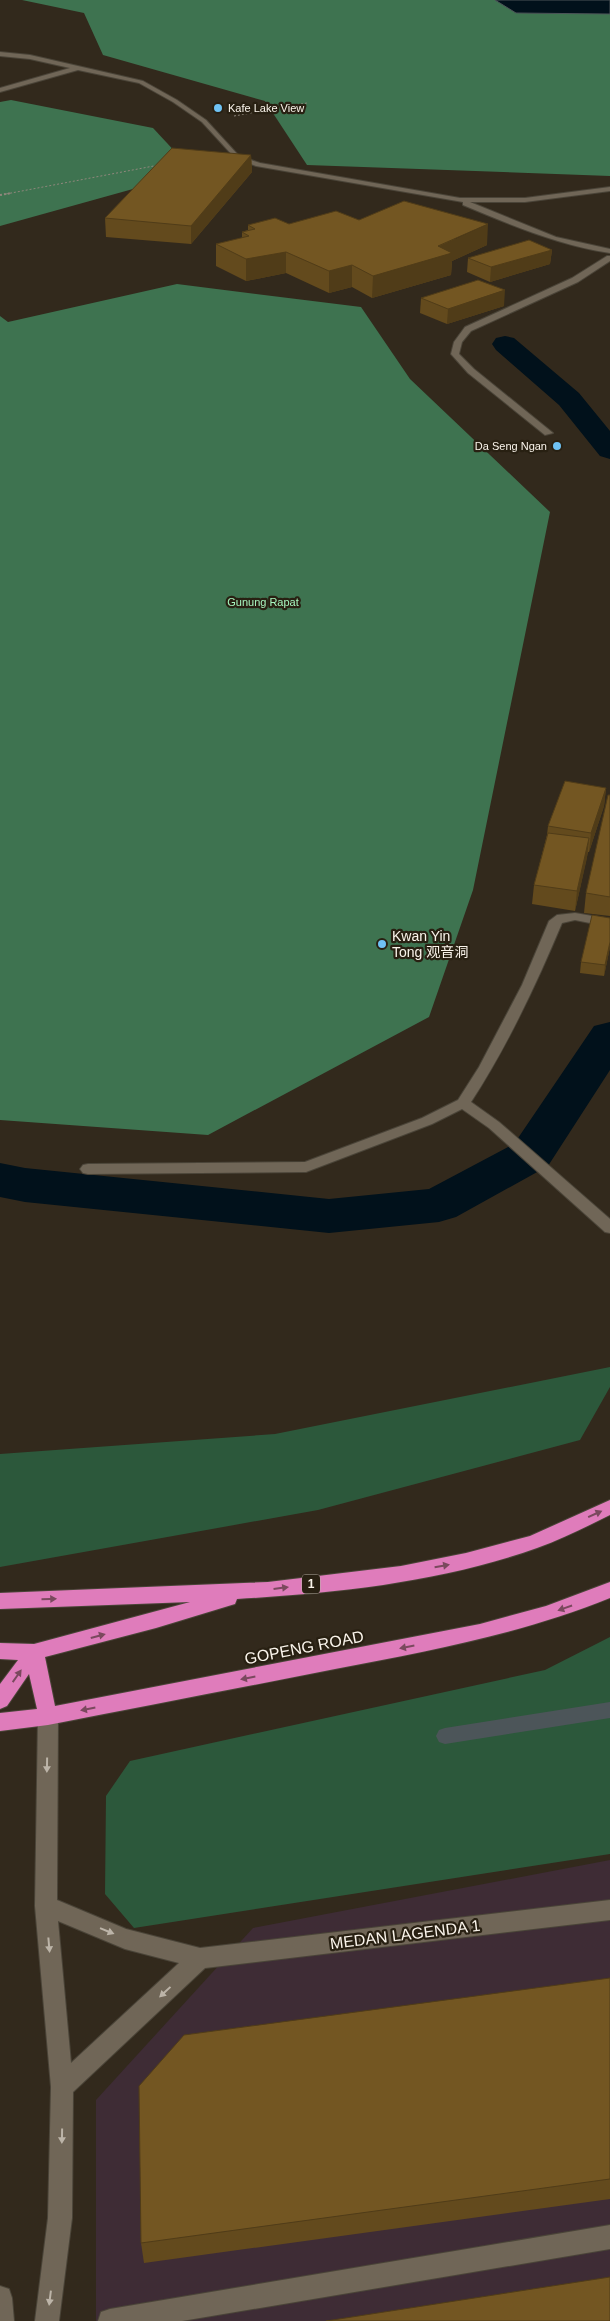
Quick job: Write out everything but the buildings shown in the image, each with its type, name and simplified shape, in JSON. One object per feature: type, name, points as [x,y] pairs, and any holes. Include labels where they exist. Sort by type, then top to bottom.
[{"type":"highway","name":"1","points":[[0,1601],[248,1592],[447,1566],[533,1542],[610,1507]]},
{"type":"highway","name":"GOPENG ROAD","points":[[0,1722],[48,1716],[433,1642],[520,1623],[610,1590]]},
{"type":"highway","points":[[0,1650],[34,1652],[156,1620],[248,1592]]},
{"type":"highway","points":[[34,1652],[48,1716]]},
{"type":"highway","points":[[0,1700],[34,1652]]},
{"type":"street","points":[[0,54],[30,57],[142,82],[176,101],[204,121],[237,157],[258,165],[460,200],[525,200],[610,189]]},
{"type":"street","points":[[0,90],[78,67]]},
{"type":"street","points":[[460,200],[546,238],[610,251]]},
{"type":"street","points":[[548,433],[471,371],[455,354],[458,342],[468,329],[575,280],[610,258]]},
{"type":"street","points":[[88,1169],[306,1167],[427,1121],[463,1103],[486,1068],[529,985],[556,921],[561,917],[572,916],[610,923]]},
{"type":"street","points":[[463,1103],[494,1125],[610,1228]]},
{"type":"street","points":[[47,2321],[60,2218],[62,2087],[46,1906],[48,1716]]},
{"type":"street","points":[[46,1906],[125,1939],[200,1958]]},
{"type":"street","name":"MEDAN LAGENDA 1","points":[[200,1958],[610,1910]]},
{"type":"street","points":[[62,2087],[200,1958]]},
{"type":"street","points":[[110,2321],[610,2237]]},
{"type":"street","points":[[0,2298],[2,2321]]},
{"type":"path","points":[[204,121],[308,103]]},
{"type":"path","points":[[0,195],[164,165]]},
{"type":"shaded area","points":[[610,1860],[610,2321],[96,2321],[96,2100],[253,1928]]},
{"type":"green space","points":[[22,0],[495,0],[516,13],[610,14],[610,176],[307,165],[265,101],[103,55],[84,13]]},
{"type":"green space","points":[[11,100],[153,128],[194,172],[0,226],[0,102]]},
{"type":"green space","name":"Gunung Rapat","points":[[177,284],[361,307],[410,379],[550,512],[473,890],[429,1017],[208,1135],[0,1120],[0,316],[8,322]]},
{"type":"green space","points":[[610,1367],[610,1387],[580,1440],[318,1510],[0,1567],[0,1454],[275,1434]]},
{"type":"green space","points":[[610,1637],[610,1854],[134,1928],[105,1894],[106,1796],[130,1761],[545,1670]]},
{"type":"water","points":[[495,0],[610,0],[610,14],[516,13]]},
{"type":"waterway","points":[[505,344],[569,399],[610,450]]},
{"type":"waterway","points":[[0,1180],[25,1185],[329,1216],[439,1205],[531,1155],[610,1036]]},
{"type":"waterway","points":[[445,1736],[610,1710]]},
{"type":"place","name":"Kafe Lake View","points":[[218,108]]},
{"type":"place","name":"Da Seng Ngan","points":[[557,446]]},
{"type":"place","name":"Kwan Yin Tong 观音洞","points":[[382,944]]}]
